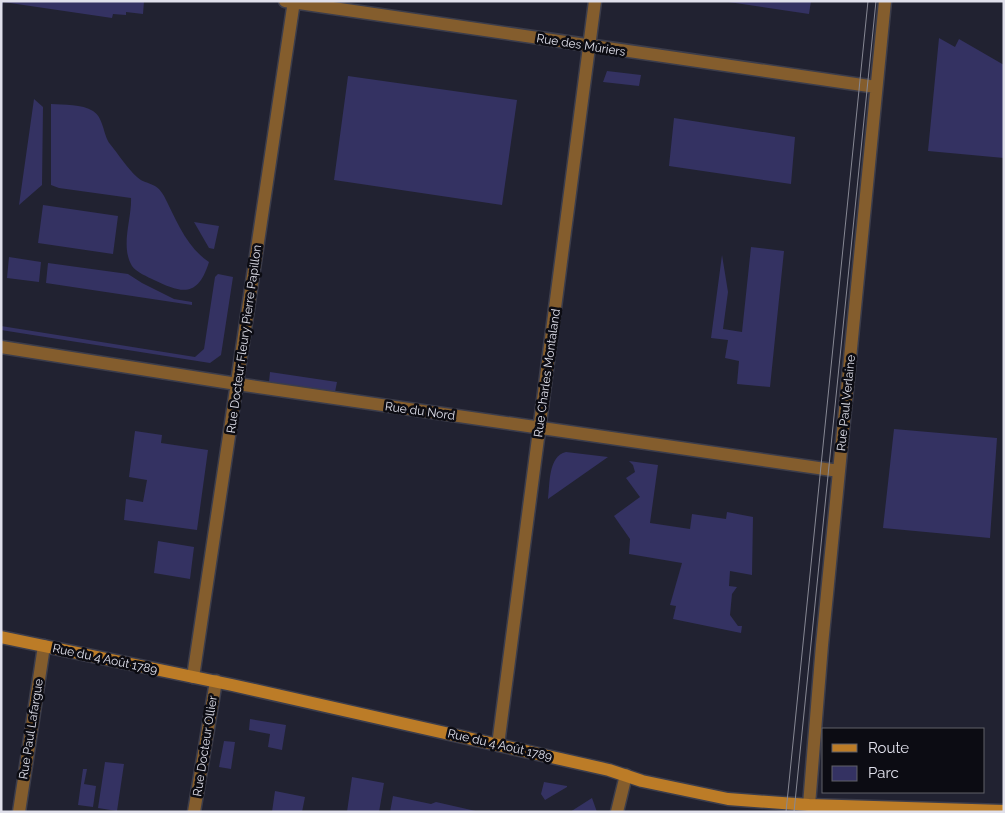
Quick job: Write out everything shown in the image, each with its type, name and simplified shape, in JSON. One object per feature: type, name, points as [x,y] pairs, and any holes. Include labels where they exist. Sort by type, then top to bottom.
[{"type":"main road","name":"Rue du 4 Août 1789","points":[[1,637],[216,681],[498,745],[728,800],[808,805],[1004,810]]},
{"type":"street","name":"Rue Charles Montaland","points":[[498,745],[596,1]]},
{"type":"street","name":"Rue Paul Verlaine","points":[[808,805],[885,1]]},
{"type":"street","name":"Rue des Mûriers","points":[[291,2],[590,47],[876,87]]},
{"type":"street","name":"Rue Docteur Fleury Pierre Papillon","points":[[193,677],[291,2]]},
{"type":"street","name":"Rue du Nord","points":[[1,347],[540,429],[839,471]]},
{"type":"street","name":"Rue Paul Lafargue","points":[[18,812],[44,646]]},
{"type":"street","name":"Rue Docteur Ollier","points":[[194,812],[216,681]]},
{"type":"street","points":[[617,812],[626,775]]},
{"type":"green space","points":[[1,1],[144,1],[143,14],[126,12],[126,15],[113,14],[112,18],[3,2],[1,13]]},
{"type":"green space","points":[[722,1],[811,1],[809,14]]},
{"type":"green space","points":[[939,38],[955,47],[959,39],[1004,65],[1004,158],[928,151]]},
{"type":"green space","points":[[607,71],[641,75],[639,86],[603,82]]},
{"type":"green space","points":[[348,76],[517,100],[502,205],[334,180]]},
{"type":"green space","points":[[34,99],[43,107],[42,185],[19,205]]},
{"type":"green space","points":[[51,104],[78,106],[89,109],[97,114],[110,144],[130,170],[140,179],[161,191],[188,241],[209,262],[200,282],[194,287],[181,290],[164,285],[142,274],[132,266],[127,250],[131,198],[59,188],[51,185]]},
{"type":"green space","points":[[674,118],[795,137],[791,184],[669,166]]},
{"type":"green space","points":[[43,205],[118,216],[113,254],[38,243]]},
{"type":"green space","points":[[194,222],[219,226],[214,249],[209,248]]},
{"type":"green space","points":[[751,247],[784,251],[770,387],[737,384],[739,361],[725,358],[728,340],[711,338],[722,255],[728,292],[723,329],[742,332]]},
{"type":"green space","points":[[9,257],[41,262],[39,282],[7,278]]},
{"type":"green space","points":[[48,263],[128,274],[174,299],[192,302],[192,305],[46,283]]},
{"type":"green space","points":[[218,274],[233,277],[221,355],[210,363],[1,330],[1,326],[195,357],[204,349],[215,277]]},
{"type":"green space","points":[[270,372],[337,382],[335,392],[269,382]]},
{"type":"green space","points":[[894,429],[997,438],[990,538],[883,528]]},
{"type":"green space","points":[[135,431],[162,435],[161,443],[208,450],[197,530],[124,520],[126,499],[143,502],[147,480],[129,477]]},
{"type":"green space","points":[[566,452],[608,457],[548,499],[553,465],[560,455]]},
{"type":"green space","points":[[629,461],[658,465],[650,523],[690,529],[692,514],[726,519],[727,512],[753,517],[752,575],[730,571],[729,586],[737,587],[732,594],[730,615],[738,626],[742,626],[741,633],[673,619],[676,606],[670,605],[682,563],[629,554],[630,539],[614,516],[640,497],[626,478],[635,472],[633,465]]},
{"type":"green space","points":[[158,541],[194,547],[190,579],[154,573]]},
{"type":"green space","points":[[250,719],[286,725],[282,750],[268,747],[270,734],[249,730]]},
{"type":"green space","points":[[224,741],[235,742],[231,769],[219,767]]},
{"type":"green space","points":[[105,762],[124,764],[117,811],[98,808]]},
{"type":"green space","points":[[83,769],[87,769],[84,784],[96,786],[93,807],[78,805]]},
{"type":"green space","points":[[352,777],[384,783],[379,812],[347,812]]},
{"type":"green space","points":[[544,782],[567,787],[545,800],[541,794]]},
{"type":"green space","points":[[275,791],[305,797],[302,812],[272,812]]},
{"type":"green space","points":[[393,796],[431,804],[436,802],[480,812],[390,812]]},
{"type":"green space","points":[[592,798],[597,812],[570,812]]},
{"type":"tram line","points":[[786,812],[868,1]]},
{"type":"tram line","points":[[794,812],[876,1]]}]
